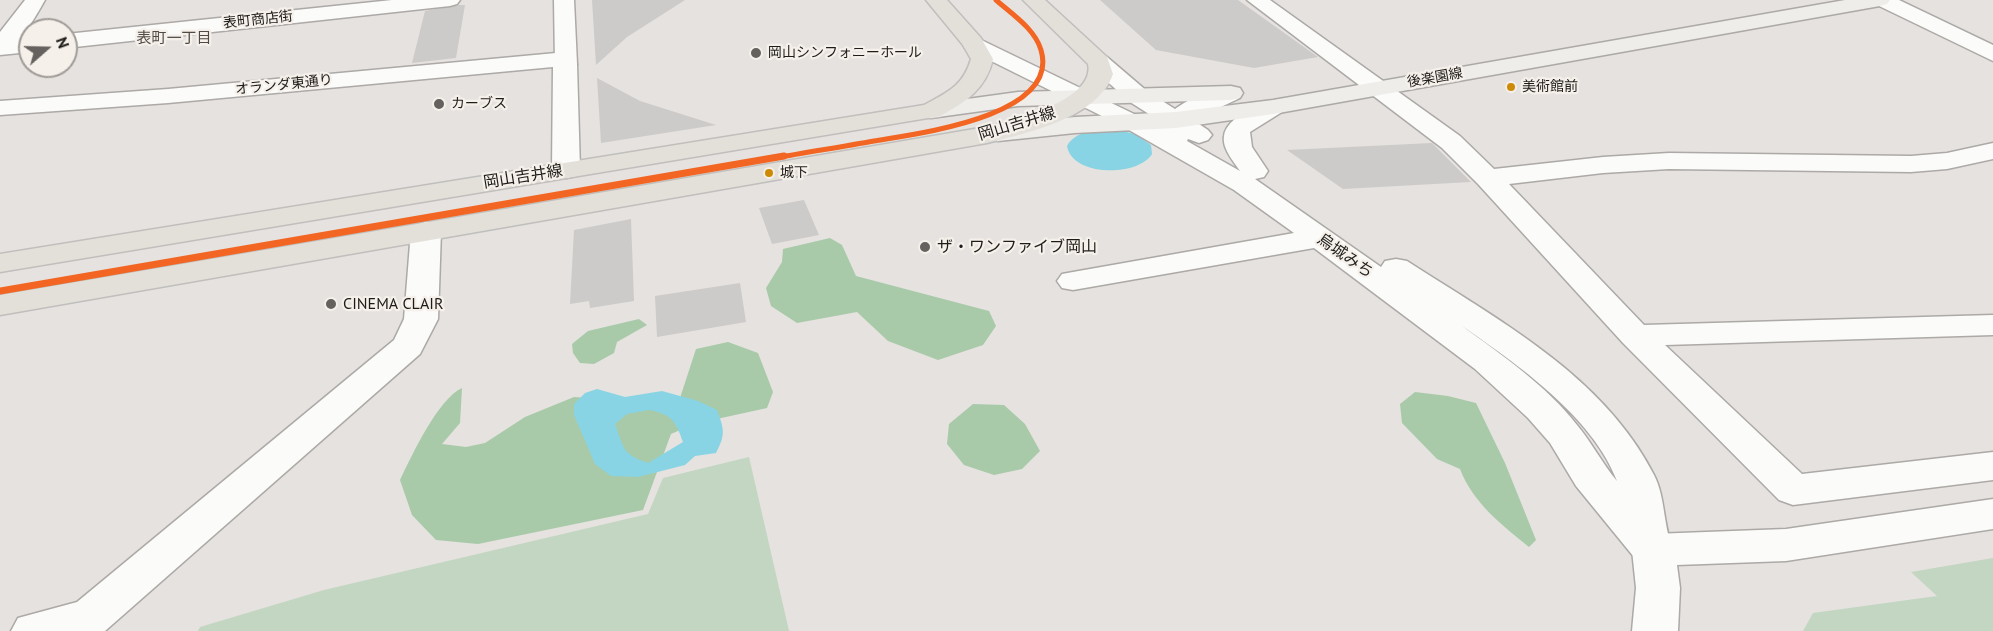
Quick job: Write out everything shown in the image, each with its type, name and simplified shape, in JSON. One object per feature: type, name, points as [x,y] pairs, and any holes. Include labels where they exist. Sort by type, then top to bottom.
[{"type":"main road","name":"岡山吉井線","points":[[0,263],[931,111],[971,87],[979,73],[982,58],[973,43],[936,0]]},
{"type":"main road","points":[[1033,0],[1099,62]]},
{"type":"main road","name":"後楽園線","points":[[1176,133],[1369,80],[1767,0]]},
{"type":"main road","name":"後楽園線","points":[[987,135],[1051,126],[1135,109],[1229,94],[1369,80],[1881,0]]},
{"type":"main road","name":"岡山吉井線","points":[[0,305],[987,135],[1037,121],[1082,98],[1097,86],[1101,75],[1099,62]]},
{"type":"main road","points":[[931,111],[1018,99],[1082,98]]},
{"type":"street","points":[[0,47],[35,0]]},
{"type":"street","name":"表町商店街","points":[[78,40],[450,0]]},
{"type":"street","points":[[564,0],[555,62],[566,170]]},
{"type":"street","points":[[1257,0],[1451,142],[1488,178],[1635,336],[1793,490],[1993,466]]},
{"type":"street","points":[[1881,0],[1993,54]]},
{"type":"street","name":"烏城みち","points":[[973,43],[1082,98],[1135,109],[1176,133],[1254,171],[1490,330],[1578,400],[1606,430],[1635,477],[1653,550],[1658,588],[1655,631]]},
{"type":"street","points":[[0,47],[18,46]]},
{"type":"street","name":"オランダ東通り","points":[[0,108],[168,96],[555,62]]},
{"type":"street","name":"烏城みち","points":[[1099,62],[1135,109]]},
{"type":"street","points":[[1176,133],[1190,110],[1229,94]]},
{"type":"street","points":[[1254,171],[1238,150],[1235,138],[1237,130],[1244,122],[1273,106]]},
{"type":"street","name":"烏城みち","points":[[1176,133],[1487,362],[1541,409],[1564,434],[1590,476],[1653,550]]},
{"type":"street","points":[[1488,178],[1669,160],[1911,164],[1947,161],[1993,151]]},
{"type":"street","points":[[34,631],[84,624],[408,346],[421,319],[426,231]]},
{"type":"street","points":[[1073,280],[1320,238]]},
{"type":"street","points":[[1635,336],[1993,325]]},
{"type":"street","points":[[1653,550],[1786,545],[1993,514]]},
{"type":"green space","points":[[830,238],[842,245],[856,276],[989,311],[996,326],[983,345],[938,360],[888,341],[857,312],[797,323],[771,306],[766,288],[782,262],[783,249]]},
{"type":"green space","points":[[639,319],[647,325],[617,342],[614,353],[594,364],[580,363],[573,353],[572,344],[588,331]]},
{"type":"green space","points":[[728,342],[758,353],[773,392],[767,408],[694,424],[671,434],[643,510],[478,544],[436,540],[412,515],[400,480],[435,415],[453,394],[462,388],[460,423],[442,444],[466,447],[485,443],[525,417],[574,397],[631,401],[679,401],[696,349]]},
{"type":"green space","points":[[1415,392],[1448,396],[1476,403],[1505,463],[1536,540],[1529,547],[1480,503],[1460,469],[1437,459],[1402,423],[1400,404]]},
{"type":"green space","points":[[973,404],[1004,405],[1025,424],[1040,451],[1022,469],[994,475],[964,465],[947,444],[949,424]]},
{"type":"green space","points":[[749,457],[789,631],[198,631],[200,627],[324,590],[648,514],[663,478]]},
{"type":"green space","points":[[1993,558],[1993,631],[1803,631],[1813,613],[1937,596],[1911,572]]},
{"type":"water","points":[[1119,130],[1135,134],[1151,145],[1152,154],[1145,162],[1120,170],[1092,168],[1080,164],[1072,156],[1067,146],[1071,140],[1083,133]]},
{"type":"water","points":[[597,389],[625,397],[662,391],[698,401],[717,410],[723,436],[716,453],[695,456],[685,465],[638,477],[611,476],[595,464],[574,415],[574,404],[585,393]],"holes":[[[649,410],[663,414],[672,420],[683,442],[648,463],[628,453],[615,424],[627,414]]]},
{"type":"building","points":[[592,0],[685,0],[627,37],[596,65]]},
{"type":"building","points":[[1100,0],[1238,0],[1318,57],[1254,68],[1156,50]]},
{"type":"building","points":[[465,5],[456,58],[412,63],[425,11]]},
{"type":"building","points":[[597,78],[640,101],[716,125],[601,143]]},
{"type":"building","points":[[1432,143],[1471,182],[1343,189],[1287,150]]},
{"type":"building","points":[[804,200],[819,235],[772,244],[759,208]]},
{"type":"building","points":[[631,219],[634,301],[590,308],[589,301],[570,304],[574,230]]},
{"type":"building","points":[[740,283],[746,322],[657,337],[655,296]]},
{"type":"transit line","points":[[0,291],[961,126],[988,116],[1017,100],[1029,91],[1038,79],[1043,66],[1039,44],[1022,23],[996,0]]},
{"type":"place","name":"岡山シンフォニーホール","points":[[756,53]]},
{"type":"place","name":"美術館前","points":[[1511,87]]},
{"type":"place","name":"カーブス","points":[[439,104]]},
{"type":"place","name":"城下","points":[[769,173]]},
{"type":"place","name":"ザ・ワンファイブ岡山","points":[[925,247]]},
{"type":"place","name":"CINEMA CLAIR","points":[[331,304]]},
{"type":"district","name":"表町一丁目","points":[[174,39]]}]
